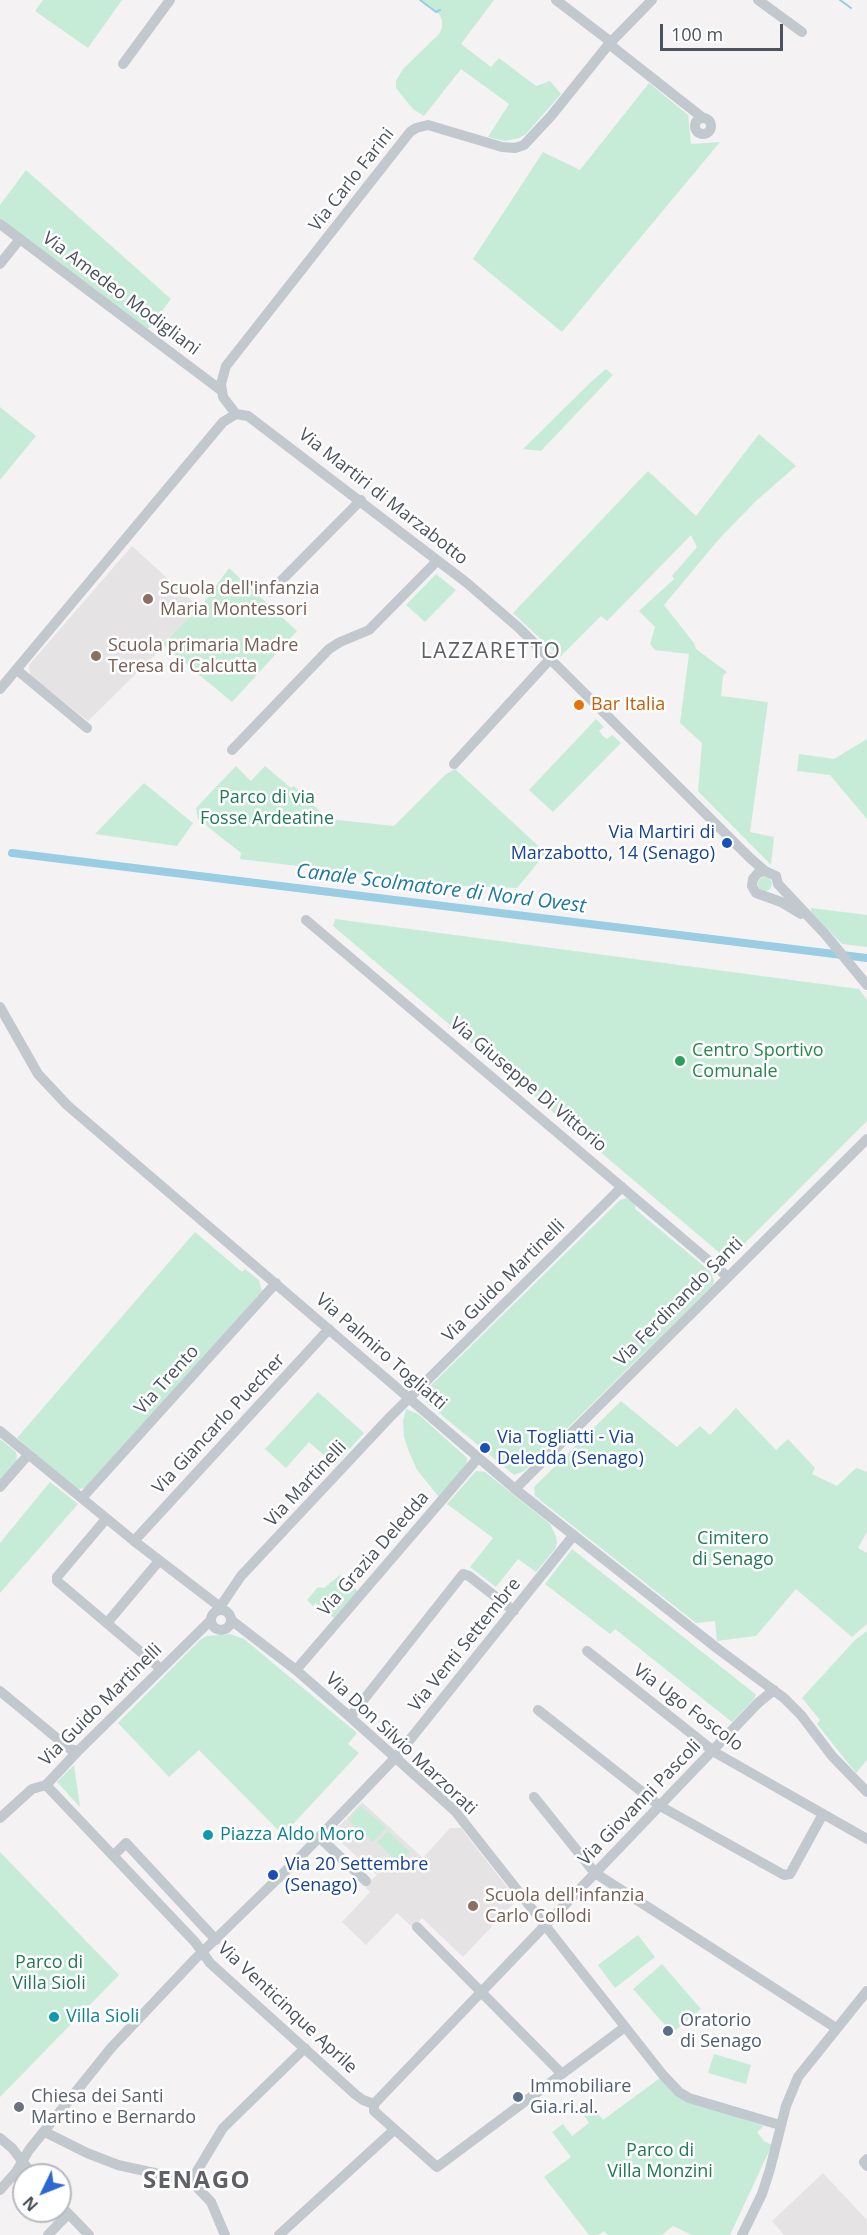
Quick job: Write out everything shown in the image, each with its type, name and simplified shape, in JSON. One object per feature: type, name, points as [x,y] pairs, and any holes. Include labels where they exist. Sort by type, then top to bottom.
[{"type":"street","points":[[123,64],[170,0]]},
{"type":"street","points":[[556,0],[688,106],[699,120]]},
{"type":"street","name":"Via Carlo Farini","points":[[222,391],[223,372],[230,360],[410,132],[428,125],[502,147],[515,148],[524,145],[540,129],[610,43],[652,0]]},
{"type":"street","points":[[758,0],[802,32]]},
{"type":"street","name":"Via Amedeo Modigliani","points":[[0,224],[222,391]]},
{"type":"street","points":[[0,264],[20,239]]},
{"type":"street","points":[[0,689],[223,422],[236,414],[226,403],[222,391]]},
{"type":"street","name":"Via Martiri di Marzabotto","points":[[236,414],[243,414],[255,420],[484,598],[551,658],[750,858],[760,873]]},
{"type":"street","points":[[270,592],[361,501]]},
{"type":"street","points":[[232,750],[329,649],[374,626],[437,561]]},
{"type":"street","points":[[454,764],[551,658]]},
{"type":"street","points":[[17,670],[87,728]]},
{"type":"street","points":[[811,921],[781,902],[760,896],[754,891],[752,882],[760,873],[776,876],[778,884],[830,940],[867,985]]},
{"type":"street","points":[[769,897],[776,892],[778,884]]},
{"type":"street","name":"Via Giuseppe Di Vittorio","points":[[306,920],[728,1277]]},
{"type":"street","name":"Via Palmiro Togliatti","points":[[0,1007],[28,1059],[48,1086],[515,1489],[774,1690],[801,1715],[832,1756],[867,1792]]},
{"type":"street","name":"Via Ferdinando Santi","points":[[515,1489],[867,1139]]},
{"type":"street","name":"Via Guido Martinelli","points":[[409,1399],[622,1187]]},
{"type":"street","name":"Via Trento","points":[[82,1498],[276,1283]]},
{"type":"street","name":"Via Giancarlo Puecher","points":[[134,1541],[328,1329]]},
{"type":"street","name":"Via Martinelli","points":[[229,1593],[241,1576],[409,1399]]},
{"type":"street","points":[[0,1431],[204,1595],[225,1616]]},
{"type":"street","points":[[0,1487],[28,1455]]},
{"type":"street","name":"Via Grazia Deledda","points":[[296,1670],[478,1458]]},
{"type":"street","points":[[106,1518],[57,1577],[57,1581],[161,1669]]},
{"type":"street","name":"Via Venti Settembre","points":[[0,2190],[100,2059],[203,1952],[320,1838],[396,1757],[573,1536]]},
{"type":"street","points":[[107,1623],[159,1561]]},
{"type":"street","points":[[350,1717],[463,1574],[469,1576],[514,1611]]},
{"type":"street","points":[[204,1595],[218,1598],[229,1593]]},
{"type":"street","points":[[204,1595],[208,1602],[212,1623],[223,1630],[229,1593]]},
{"type":"street","points":[[212,1623],[213,1613],[225,1616]]},
{"type":"street","name":"Via Don Silvio Marzorati","points":[[225,1616],[296,1670],[455,1811],[663,2075],[684,2096],[780,2125]]},
{"type":"street","name":"Via Guido Martinelli","points":[[0,1818],[32,1789],[46,1785],[161,1669],[197,1634],[212,1623]]},
{"type":"street","name":"Via Ugo Foscolo","points":[[587,1651],[712,1750],[867,1839]]},
{"type":"street","points":[[758,1703],[763,1691],[762,1682]]},
{"type":"street","name":"Via Giovanni Pascoli","points":[[374,2104],[712,1750],[774,1690]]},
{"type":"street","points":[[3,1698],[70,1749],[78,1751]]},
{"type":"street","points":[[538,1710],[660,1806],[786,1876],[790,1874],[823,1814]]},
{"type":"street","name":"Via Venticinque Aprile","points":[[46,1785],[218,1970],[356,2095],[374,2104],[374,2111],[436,2167],[562,2074]]},
{"type":"street","points":[[534,1797],[595,1873],[836,2028]]},
{"type":"street","points":[[320,1838],[366,1881]]},
{"type":"street","points":[[113,1856],[126,1844],[216,1940]]},
{"type":"street","points":[[417,1927],[482,1990],[562,2074],[626,2027]]},
{"type":"street","points":[[742,2235],[762,2194],[780,2125],[798,2077],[867,1991]]},
{"type":"street","points":[[192,2181],[223,2128],[305,2048]]},
{"type":"street","points":[[279,2235],[393,2130]]},
{"type":"street","points":[[45,2132],[87,2153],[118,2164],[192,2181],[211,2202],[225,2235]]},
{"type":"street","points":[[0,2138],[12,2148],[22,2162]]},
{"type":"street","points":[[867,2159],[864,2162],[867,2166]]},
{"type":"street","points":[[72,2218],[89,2235]]},
{"type":"shaded area","name":"Scuola primaria Madre Teresa di Calcutta","points":[[132,546],[200,608],[162,643],[164,646],[88,721],[30,675],[29,665]]},
{"type":"shaded area","points":[[362,1802],[423,1858],[450,1828],[461,1828],[517,1900],[463,1957],[422,1918],[413,1928],[397,1913],[366,1945],[342,1922],[370,1892],[365,1886],[377,1875],[332,1834]]},
{"type":"shaded area","points":[[823,2173],[867,2220],[867,2235],[784,2235],[772,2221]]},
{"type":"green space","points":[[43,0],[122,0],[88,48],[35,11]]},
{"type":"green space","points":[[420,0],[494,0],[461,44],[491,67],[499,58],[536,86],[550,81],[561,94],[526,134],[505,141],[488,137],[509,104],[461,69],[424,116],[413,109],[396,88],[396,81],[403,69],[439,34],[442,28],[439,14]]},
{"type":"green space","points":[[649,83],[688,115],[691,144],[720,142],[562,332],[473,259],[543,152],[580,170]]},
{"type":"green space","points":[[26,170],[171,299],[148,329],[0,220],[0,205]]},
{"type":"green space","points":[[606,369],[613,375],[541,451],[523,449],[592,381]]},
{"type":"green space","points":[[0,407],[36,436],[0,480]]},
{"type":"green space","points":[[759,434],[796,466],[756,501],[719,539],[664,605],[694,643],[696,649],[727,672],[723,676],[721,696],[768,702],[750,832],[774,837],[771,865],[698,791],[702,743],[680,723],[689,654],[655,650],[650,644],[655,627],[639,611],[674,579],[672,576],[697,547],[691,535],[607,621],[601,616],[560,657],[513,613],[648,471],[696,516]]},
{"type":"green space","points":[[229,568],[297,631],[232,702],[162,644],[203,604]]},
{"type":"green space","points":[[436,574],[456,590],[425,622],[406,605]]},
{"type":"green space","points":[[596,719],[604,727],[599,731],[603,736],[607,739],[612,735],[621,743],[553,812],[529,790]]},
{"type":"green space","points":[[867,739],[867,819],[830,775],[797,771],[799,754],[834,759]]},
{"type":"green space","name":"Parco di via Fosse Ardeatine","points":[[236,766],[251,781],[265,766],[291,788],[294,786],[328,819],[394,826],[446,774],[455,769],[546,853],[517,888],[462,886],[240,859],[241,853],[198,819],[196,808]]},
{"type":"green space","points":[[144,783],[193,823],[177,846],[95,834]]},
{"type":"green space","points":[[765,877],[770,879],[772,884],[770,889],[765,891],[760,889],[758,884],[760,879]]},
{"type":"green space","points":[[811,908],[867,915],[867,947],[842,944],[811,912]]},
{"type":"green space","name":"Centro Sportivo Comunale","points":[[335,919],[859,989],[867,1000],[867,1121],[728,1260],[333,926]]},
{"type":"green space","points":[[626,1198],[636,1203],[635,1209],[711,1272],[714,1281],[712,1286],[524,1471],[514,1475],[426,1402],[425,1391],[620,1200]]},
{"type":"green space","points":[[195,1232],[242,1272],[245,1269],[259,1280],[262,1291],[85,1488],[77,1489],[17,1438]]},
{"type":"green space","points":[[318,1392],[364,1433],[335,1465],[309,1442],[286,1468],[265,1449]]},
{"type":"green space","name":"Cimitero di Senago","points":[[621,1401],[677,1447],[700,1426],[710,1435],[736,1408],[776,1450],[788,1439],[815,1468],[812,1474],[837,1486],[856,1468],[867,1472],[867,1532],[858,1548],[867,1553],[867,1624],[852,1637],[796,1589],[756,1636],[717,1641],[715,1621],[696,1623],[535,1496],[534,1487]]},
{"type":"green space","points":[[406,1409],[418,1414],[467,1458],[467,1464],[439,1497],[417,1470],[409,1452],[404,1437],[403,1421]]},
{"type":"green space","points":[[0,1439],[16,1452],[17,1461],[0,1481]]},
{"type":"green space","points":[[476,1471],[485,1472],[550,1524],[556,1536],[555,1549],[536,1572],[518,1559],[496,1587],[470,1567],[493,1538],[447,1504]]},
{"type":"green space","points":[[50,1482],[78,1504],[0,1593],[0,1543]]},
{"type":"green space","points":[[572,1549],[754,1693],[756,1695],[754,1699],[732,1722],[615,1629],[610,1634],[545,1584]]},
{"type":"green space","points":[[340,1575],[358,1591],[334,1618],[316,1603],[313,1606],[307,1600],[318,1587],[324,1588]]},
{"type":"green space","points":[[867,1631],[867,1760],[856,1773],[817,1724],[820,1720],[802,1698],[855,1640]]},
{"type":"green space","points":[[230,1634],[244,1639],[357,1733],[348,1744],[359,1753],[283,1835],[199,1750],[169,1777],[118,1723],[200,1640],[207,1636]]},
{"type":"green space","points":[[74,1765],[80,1807],[57,1782]]},
{"type":"green space","points":[[361,1806],[386,1828],[373,1842],[348,1820]]},
{"type":"green space","points":[[388,1831],[410,1852],[399,1863],[377,1842]]},
{"type":"green space","name":"Parco di Villa Sioli","points":[[0,1852],[119,1975],[0,2097]]},
{"type":"green space","points":[[638,1935],[655,1957],[615,1988],[598,1965]]},
{"type":"green space","points":[[662,1964],[701,2009],[672,2033],[633,1989]]},
{"type":"green space","points":[[714,2054],[751,2065],[746,2084],[708,2073]]},
{"type":"green space","name":"Parco di Villa Monzini","points":[[660,2078],[688,2101],[764,2126],[757,2132],[764,2141],[772,2145],[730,2235],[692,2235],[673,2226],[662,2235],[608,2235],[604,2231],[598,2235],[589,2235],[544,2177],[571,2157],[552,2132],[563,2124],[572,2136],[589,2123],[580,2110],[590,2103],[603,2120]]},
{"type":"waterway","points":[[420,0],[436,12],[440,10]]},
{"type":"waterway","points":[[840,0],[851,8]]},
{"type":"waterway","name":"Canale Scolmatore di Nord Ovest","points":[[12,853],[867,958]]},
{"type":"place","name":"Scuola dell'infanzia Maria Montessori","points":[[148,599]]},
{"type":"place","name":"Scuola primaria Madre Teresa di Calcutta","points":[[96,656]]},
{"type":"place","name":"Bar Italia","points":[[579,705]]},
{"type":"place","name":"Via Martiri di Marzabotto, 14 (Senago)","points":[[727,843]]},
{"type":"place","name":"Centro Sportivo Comunale","points":[[680,1061]]},
{"type":"place","name":"Via Togliatti - Via Deledda (Senago)","points":[[485,1448]]},
{"type":"place","name":"Piazza Aldo Moro","points":[[208,1835]]},
{"type":"place","name":"Via 20 Settembre (Senago)","points":[[273,1875]]},
{"type":"place","name":"Scuola dell'infanzia Carlo Collodi","points":[[473,1906]]},
{"type":"place","name":"Villa Sioli","points":[[54,2017]]},
{"type":"place","name":"Oratorio di Senago","points":[[668,2031]]},
{"type":"place","name":"Immobiliare Gia.ri.al.","points":[[518,2097]]},
{"type":"place","name":"Chiesa dei Santi Martino e Bernardo","points":[[19,2107]]},
{"type":"district","name":"LAZZARETTO","points":[[491,652]]},
{"type":"district","name":"SENAGO","points":[[197,2181]]}]
